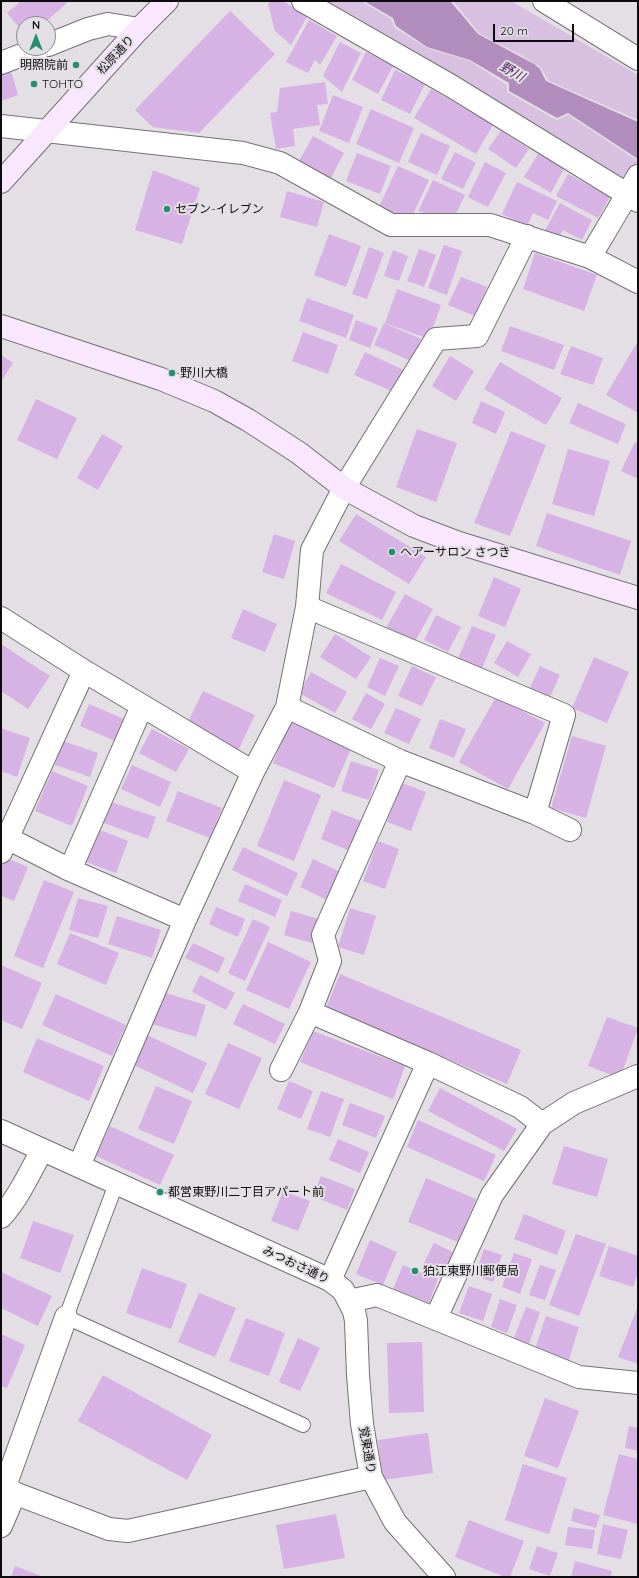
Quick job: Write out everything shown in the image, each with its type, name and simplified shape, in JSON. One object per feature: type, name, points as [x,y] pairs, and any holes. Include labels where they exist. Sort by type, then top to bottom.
[{"type":"street","name":"松原通り","points":[[1,182],[139,29],[167,1]]},
{"type":"street","points":[[303,1],[634,189],[590,257]]},
{"type":"street","points":[[544,1],[638,59]]},
{"type":"street","points":[[56,42],[88,29],[108,24],[139,29]]},
{"type":"street","points":[[1,63],[19,56]]},
{"type":"street","points":[[1,126],[243,154],[280,163],[391,224],[490,225],[590,257],[638,282]]},
{"type":"street","points":[[78,1166],[185,920],[253,772],[287,707],[307,607],[312,550],[344,488],[436,339],[477,336],[527,236]]},
{"type":"street","points":[[1,326],[161,379],[214,401],[248,420],[299,453],[344,488],[414,526],[436,535],[638,598]]},
{"type":"street","points":[[307,607],[564,715],[535,813]]},
{"type":"street","points":[[1,618],[84,671],[253,772]]},
{"type":"street","points":[[84,671],[4,845],[70,870],[185,920]]},
{"type":"street","points":[[70,870],[142,706]]},
{"type":"street","points":[[287,707],[400,761],[535,813],[570,830]]},
{"type":"street","points":[[281,1070],[310,1012],[330,961],[323,935],[400,761]]},
{"type":"street","points":[[310,1012],[428,1063],[520,1107],[542,1124]]},
{"type":"street","points":[[330,1280],[428,1063]]},
{"type":"street","points":[[436,1318],[492,1195],[542,1124],[574,1103],[638,1076]]},
{"type":"street","name":"みつおさ通り","points":[[1,1131],[330,1280],[343,1290],[349,1301]]},
{"type":"street","points":[[1,1217],[20,1190],[42,1150]]},
{"type":"street","points":[[349,1301],[377,1295],[579,1377],[638,1383]]},
{"type":"street","name":"覚東通り","points":[[349,1301],[356,1321],[358,1375],[362,1417],[371,1477],[395,1522],[444,1577]]},
{"type":"street","points":[[1,1526],[7,1490],[66,1317]]},
{"type":"street","points":[[7,1490],[109,1529],[128,1531],[371,1477]]},
{"type":"lane","points":[[116,1184],[66,1317],[303,1425]]},
{"type":"shaded area","points":[[317,1],[361,1],[391,19],[395,28],[427,48],[470,61],[507,85],[507,92],[556,120],[568,115],[638,161],[638,170],[627,188]]},
{"type":"shaded area","points":[[453,1],[511,1],[638,75],[638,120],[549,81],[540,67],[521,55],[480,34]]},
{"type":"water","name":"野川","points":[[364,1],[450,1],[478,34],[534,64],[540,69],[546,81],[638,122],[638,159],[568,113],[557,118],[509,91],[509,83],[470,60],[427,47],[396,26],[393,18]]},
{"type":"building","points":[[21,1],[65,1],[67,3],[52,16],[16,16],[16,24],[7,13]]},
{"type":"building","points":[[270,1],[283,1],[307,17],[291,45],[275,31],[268,4]]},
{"type":"building","points":[[230,11],[275,54],[199,133],[153,127],[135,110]]},
{"type":"building","points":[[309,20],[337,36],[320,65],[315,60],[308,73],[286,62]]},
{"type":"building","points":[[340,42],[361,53],[342,92],[323,76]]},
{"type":"building","points":[[366,52],[393,66],[378,94],[352,80]]},
{"type":"building","points":[[395,70],[425,84],[410,114],[381,100]]},
{"type":"building","points":[[11,71],[18,95],[1,101],[1,74]]},
{"type":"building","points":[[325,82],[328,104],[317,105],[320,125],[293,129],[295,146],[276,149],[270,113],[277,112],[280,88]]},
{"type":"building","points":[[431,89],[493,125],[476,154],[414,118]]},
{"type":"building","points":[[333,95],[363,107],[349,143],[319,131]]},
{"type":"building","points":[[371,109],[414,128],[399,163],[356,144]]},
{"type":"building","points":[[501,131],[529,149],[516,168],[488,149]]},
{"type":"building","points":[[421,133],[450,146],[437,175],[408,162]]},
{"type":"building","points":[[313,136],[344,153],[330,180],[298,163]]},
{"type":"building","points":[[455,152],[476,163],[463,189],[441,179]]},
{"type":"building","points":[[539,152],[565,167],[551,193],[524,177]]},
{"type":"building","points":[[357,153],[391,166],[380,194],[346,181]]},
{"type":"building","points":[[485,162],[506,173],[488,207],[468,197]]},
{"type":"building","points":[[398,166],[429,180],[409,223],[378,209]]},
{"type":"building","name":"セブン-イレブン","points":[[153,170],[200,188],[182,244],[135,230]]},
{"type":"building","points":[[568,174],[610,197],[598,218],[556,196]]},
{"type":"building","points":[[433,180],[465,195],[452,222],[418,211]]},
{"type":"building","points":[[517,182],[557,201],[548,220],[533,213],[527,226],[502,214]]},
{"type":"building","points":[[287,191],[324,202],[317,227],[280,217]]},
{"type":"building","points":[[560,203],[592,220],[582,240],[563,230],[558,239],[544,232]]},
{"type":"building","points":[[329,234],[361,246],[346,287],[314,275]]},
{"type":"building","points":[[444,245],[462,251],[447,295],[428,288]]},
{"type":"building","points":[[369,247],[384,253],[367,299],[352,294]]},
{"type":"building","points":[[419,249],[436,255],[424,287],[407,281]]},
{"type":"building","points":[[393,250],[408,256],[399,281],[384,276]]},
{"type":"building","points":[[535,253],[597,275],[584,311],[523,289]]},
{"type":"building","points":[[461,277],[487,287],[475,316],[448,305]]},
{"type":"building","points":[[397,289],[441,305],[429,339],[385,323]]},
{"type":"building","points":[[307,298],[354,315],[346,338],[299,321]]},
{"type":"building","points":[[356,320],[378,328],[370,348],[349,340]]},
{"type":"building","points":[[384,323],[421,339],[411,361],[374,345]]},
{"type":"building","points":[[510,326],[564,345],[554,370],[501,351]]},
{"type":"building","points":[[303,332],[338,345],[328,374],[292,361]]},
{"type":"building","points":[[636,344],[638,345],[638,413],[606,395]]},
{"type":"building","points":[[571,346],[603,358],[593,385],[560,374]]},
{"type":"building","points":[[365,352],[404,370],[394,392],[354,375]]},
{"type":"building","points":[[1,355],[13,363],[1,382]]},
{"type":"building","points":[[450,356],[474,371],[456,401],[432,386]]},
{"type":"building","points":[[500,362],[562,398],[546,425],[484,389]]},
{"type":"building","points":[[36,399],[77,418],[57,459],[17,440]]},
{"type":"building","points":[[481,401],[505,412],[496,434],[472,423]]},
{"type":"building","points":[[578,403],[626,424],[618,444],[569,423]]},
{"type":"building","points":[[417,429],[457,443],[436,502],[396,487]]},
{"type":"building","points":[[511,431],[546,445],[510,536],[474,523]]},
{"type":"building","points":[[102,434],[123,446],[98,490],[77,478]]},
{"type":"building","points":[[635,442],[638,443],[638,479],[621,471]]},
{"type":"building","points":[[568,449],[610,461],[594,516],[552,504]]},
{"type":"building","points":[[547,513],[631,541],[620,575],[536,546]]},
{"type":"building","points":[[356,514],[426,557],[409,584],[339,541]]},
{"type":"building","points":[[274,534],[295,541],[284,579],[262,572]]},
{"type":"building","points":[[341,564],[396,592],[382,620],[326,593]]},
{"type":"building","points":[[494,577],[521,589],[505,627],[478,616]]},
{"type":"building","points":[[405,594],[433,609],[413,645],[385,630]]},
{"type":"building","points":[[243,609],[277,624],[265,652],[231,638]]},
{"type":"building","points":[[436,615],[461,627],[448,652],[424,640]]},
{"type":"building","points":[[472,626],[496,635],[480,673],[456,663]]},
{"type":"building","points":[[335,634],[371,657],[356,679],[320,657]]},
{"type":"building","points":[[507,641],[531,654],[518,677],[494,663]]},
{"type":"building","points":[[1,644],[50,676],[28,709],[1,691]]},
{"type":"building","points":[[594,657],[629,672],[607,723],[572,708]]},
{"type":"building","points":[[380,658],[399,666],[385,696],[367,687]]},
{"type":"building","points":[[412,666],[436,677],[422,706],[398,696]]},
{"type":"building","points":[[540,666],[560,675],[549,699],[529,690]]},
{"type":"building","points":[[311,672],[347,692],[335,713],[299,693]]},
{"type":"building","points":[[203,691],[255,715],[237,753],[185,728]]},
{"type":"building","points":[[366,693],[385,704],[371,729],[352,719]]},
{"type":"building","points":[[496,697],[545,723],[508,789],[459,762]]},
{"type":"building","points":[[89,704],[124,719],[115,741],[80,726]]},
{"type":"building","points":[[396,708],[421,719],[409,744],[384,733]]},
{"type":"building","points":[[440,719],[466,729],[454,758],[429,748]]},
{"type":"building","points":[[291,720],[352,746],[334,788],[273,763]]},
{"type":"building","points":[[1,728],[30,738],[17,777],[1,771]]},
{"type":"building","points":[[152,729],[189,749],[176,772],[139,753]]},
{"type":"building","points":[[572,736],[606,746],[586,818],[551,808]]},
{"type":"building","points":[[63,741],[98,753],[90,777],[55,765]]},
{"type":"building","points":[[351,761],[379,770],[369,800],[341,791]]},
{"type":"building","points":[[132,765],[171,782],[160,807],[121,789]]},
{"type":"building","points":[[52,771],[88,786],[72,826],[35,811]]},
{"type":"building","points":[[284,780],[321,795],[294,861],[257,846]]},
{"type":"building","points":[[402,783],[426,792],[411,831],[387,822]]},
{"type":"building","points":[[178,791],[222,808],[210,838],[166,821]]},
{"type":"building","points":[[108,801],[156,817],[148,839],[101,822]]},
{"type":"building","points":[[332,810],[361,821],[350,851],[321,839]]},
{"type":"building","points":[[95,828],[128,841],[116,873],[83,861]]},
{"type":"building","points":[[378,841],[399,849],[385,889],[363,881]]},
{"type":"building","points":[[243,847],[298,873],[287,896],[232,870]]},
{"type":"building","points":[[4,857],[28,867],[14,901],[1,896],[1,865]]},
{"type":"building","points":[[313,859],[340,872],[327,900],[300,887]]},
{"type":"building","points":[[44,880],[74,892],[43,968],[14,956]]},
{"type":"building","points":[[245,884],[282,900],[275,917],[238,901]]},
{"type":"building","points":[[78,898],[108,906],[98,938],[69,930]]},
{"type":"building","points":[[216,907],[245,919],[238,937],[209,924]]},
{"type":"building","points":[[350,908],[376,916],[364,955],[338,947]]},
{"type":"building","points":[[291,911],[319,919],[312,943],[284,935]]},
{"type":"building","points":[[117,916],[161,930],[152,958],[108,944]]},
{"type":"building","points":[[253,919],[270,927],[245,981],[228,973]]},
{"type":"building","points":[[70,933],[119,953],[106,985],[57,964]]},
{"type":"building","points":[[268,942],[311,962],[289,1009],[246,990]]},
{"type":"building","points":[[193,943],[225,958],[218,973],[185,958]]},
{"type":"building","points":[[1,965],[42,983],[22,1029],[1,1020]]},
{"type":"building","points":[[340,974],[521,1050],[507,1084],[326,1008]]},
{"type":"building","points":[[200,975],[235,993],[226,1010],[192,992]]},
{"type":"building","points":[[162,992],[206,1005],[196,1037],[152,1024]]},
{"type":"building","points":[[56,994],[126,1025],[112,1056],[42,1025]]},
{"type":"building","points":[[243,1004],[285,1024],[275,1044],[233,1024]]},
{"type":"building","points":[[607,1017],[638,1028],[620,1078],[588,1066]]},
{"type":"building","points":[[313,1031],[405,1066],[393,1099],[300,1062]]},
{"type":"building","points":[[147,1035],[207,1063],[193,1093],[134,1065]]},
{"type":"building","points":[[37,1038],[104,1066],[89,1101],[23,1072]]},
{"type":"building","points":[[228,1043],[262,1058],[239,1109],[205,1094]]},
{"type":"building","points":[[289,1081],[313,1091],[301,1119],[277,1109]]},
{"type":"building","points":[[156,1086],[192,1101],[174,1144],[138,1129]]},
{"type":"building","points":[[440,1088],[517,1129],[504,1151],[428,1111]]},
{"type":"building","points":[[321,1091],[344,1099],[330,1137],[307,1129]]},
{"type":"building","points":[[350,1103],[385,1116],[376,1138],[342,1125]]},
{"type":"building","points":[[418,1120],[496,1155],[484,1181],[407,1147]]},
{"type":"building","points":[[110,1126],[174,1155],[160,1185],[96,1156]]},
{"type":"building","points":[[338,1139],[369,1152],[360,1173],[329,1160]]},
{"type":"building","points":[[564,1146],[608,1159],[597,1197],[552,1184]]},
{"type":"building","points":[[321,1176],[355,1189],[347,1210],[313,1196]]},
{"type":"building","points":[[426,1178],[476,1199],[458,1242],[408,1222]]},
{"type":"building","points":[[283,1191],[310,1201],[298,1231],[271,1221]]},
{"type":"building","points":[[524,1214],[566,1231],[557,1255],[514,1239]]},
{"type":"building","points":[[33,1221],[74,1235],[60,1273],[20,1258]]},
{"type":"building","points":[[576,1234],[606,1244],[579,1316],[549,1305]]},
{"type":"building","points":[[370,1240],[397,1252],[383,1285],[356,1274]]},
{"type":"building","points":[[434,1243],[455,1253],[444,1275],[423,1265]]},
{"type":"building","points":[[609,1246],[638,1256],[638,1272],[633,1287],[599,1276]]},
{"type":"building","points":[[484,1249],[502,1255],[493,1282],[475,1276]]},
{"type":"building","points":[[514,1253],[532,1259],[520,1294],[502,1287]]},
{"type":"building","points":[[403,1265],[438,1279],[429,1303],[393,1289]]},
{"type":"building","points":[[540,1265],[556,1270],[545,1300],[529,1295]]},
{"type":"building","points":[[142,1268],[187,1284],[171,1329],[126,1313]]},
{"type":"building","points":[[1,1272],[52,1296],[38,1326],[1,1308]]},
{"type":"building","points":[[469,1286],[492,1294],[483,1321],[459,1313]]},
{"type":"building","points":[[199,1293],[236,1308],[215,1357],[178,1342]]},
{"type":"building","points":[[500,1299],[517,1305],[507,1333],[491,1327]]},
{"type":"building","points":[[638,1306],[638,1364],[618,1357]]},
{"type":"building","points":[[526,1307],[540,1312],[529,1344],[514,1338]]},
{"type":"building","points":[[546,1316],[579,1327],[568,1363],[534,1352]]},
{"type":"building","points":[[246,1318],[285,1333],[269,1376],[229,1361]]},
{"type":"building","points":[[1,1334],[25,1345],[7,1388],[1,1386]]},
{"type":"building","points":[[298,1338],[320,1348],[300,1391],[279,1382]]},
{"type":"building","points":[[422,1342],[424,1412],[389,1413],[387,1343]]},
{"type":"building","points":[[103,1375],[212,1435],[187,1480],[78,1421]]},
{"type":"building","points":[[545,1398],[579,1411],[558,1468],[524,1456]]},
{"type":"building","points":[[629,1426],[638,1428],[638,1451],[625,1448]]},
{"type":"building","points":[[428,1433],[433,1473],[383,1480],[378,1440]]},
{"type":"building","points":[[619,1454],[638,1459],[638,1524],[603,1515]]},
{"type":"building","points":[[523,1464],[567,1478],[549,1534],[505,1520]]},
{"type":"building","points":[[574,1508],[600,1515],[596,1528],[571,1521]]},
{"type":"building","points":[[336,1514],[345,1558],[284,1569],[276,1525]]},
{"type":"building","points":[[469,1520],[524,1541],[510,1577],[505,1577],[455,1557]]},
{"type":"building","points":[[603,1524],[628,1530],[621,1559],[597,1554]]},
{"type":"building","points":[[568,1527],[595,1530],[592,1549],[565,1545]]},
{"type":"building","points":[[537,1546],[558,1553],[550,1576],[529,1569]]},
{"type":"building","points":[[575,1561],[612,1571],[611,1577],[571,1577]]},
{"type":"building","points":[[15,1566],[44,1577],[11,1577]]},
{"type":"place","name":"明照院前","points":[[76,65]]},
{"type":"place","name":"TOHTO","points":[[34,84]]},
{"type":"place","name":"セブン-イレブン","points":[[167,209]]},
{"type":"place","name":"野川大橋","points":[[172,373]]},
{"type":"place","name":"ヘアーサロン さつき","points":[[392,552]]},
{"type":"place","name":"都営東野川二丁目アパート前","points":[[160,1192]]},
{"type":"place","name":"狛江東野川郵便局","points":[[415,1271]]}]
